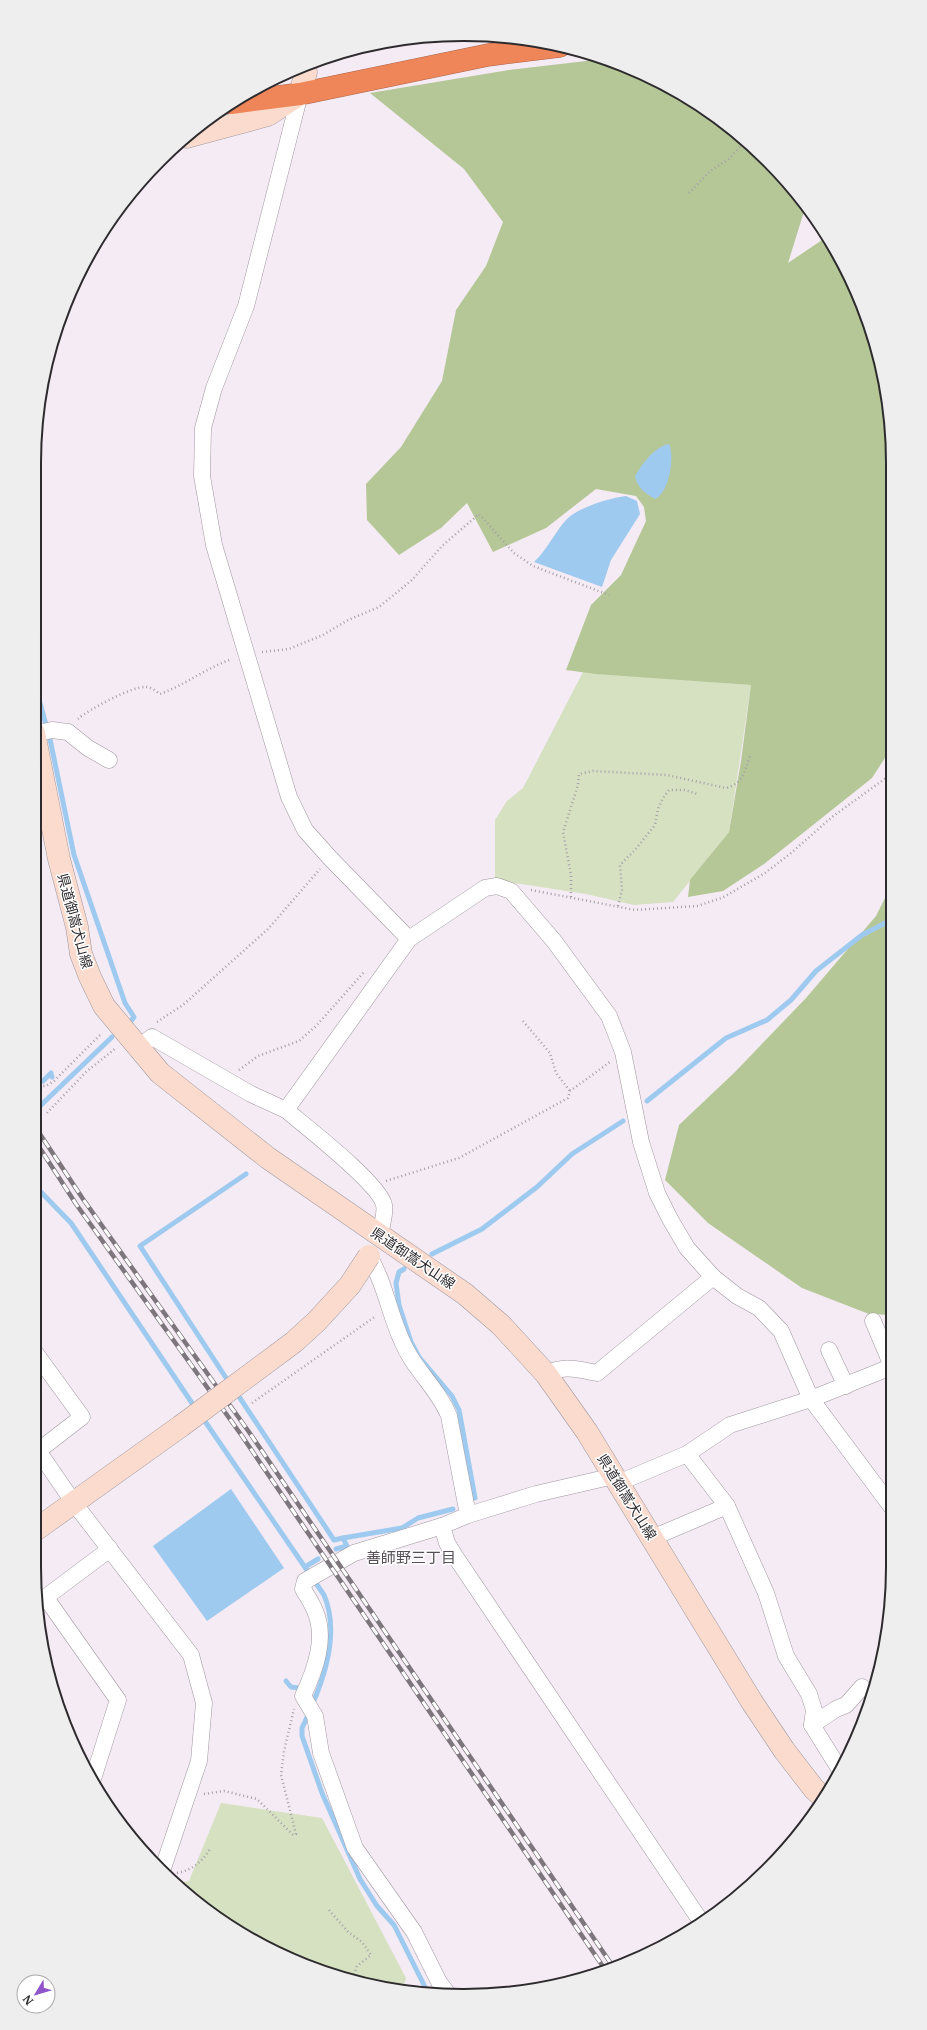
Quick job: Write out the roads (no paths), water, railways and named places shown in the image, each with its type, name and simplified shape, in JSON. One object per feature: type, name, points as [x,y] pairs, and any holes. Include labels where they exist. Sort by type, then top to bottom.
[{"type":"highway","points":[[247,101],[300,94],[488,55],[541,48]]},
{"type":"main road","points":[[199,134],[268,115],[300,94],[306,72]]},
{"type":"main road","name":"県道御嵩犬山線","points":[[45,732],[59,859],[77,927],[81,954],[104,1006],[133,1036],[160,1073],[268,1158],[465,1294],[501,1325],[546,1374],[587,1432],[756,1708],[784,1750],[814,1790],[819,1794]]},
{"type":"main road","points":[[41,1526],[181,1426],[294,1342],[316,1322],[350,1285],[380,1236]]},
{"type":"street","points":[[300,94],[246,306],[214,388],[204,428],[202,476],[214,545],[289,797],[305,830],[330,858],[409,939]]},
{"type":"street","points":[[45,732],[88,748],[109,760]]},
{"type":"street","points":[[286,1110],[409,939],[485,888],[497,886],[511,891],[554,941],[609,1016],[623,1052],[641,1142],[657,1193],[687,1248],[713,1277],[737,1296],[759,1308],[781,1331],[811,1399],[886,1499]]},
{"type":"street","points":[[133,1036],[152,1037],[231,1082],[286,1110],[336,1152],[372,1185],[384,1205],[380,1236]]},
{"type":"street","points":[[369,1256],[379,1272],[401,1341],[412,1362],[443,1401],[449,1416],[468,1515]]},
{"type":"street","points":[[546,1374],[559,1368],[572,1368],[597,1373],[713,1277]]},
{"type":"street","points":[[874,1321],[886,1351]]},
{"type":"street","points":[[829,1350],[846,1386]]},
{"type":"street","points":[[41,1361],[82,1417],[41,1446]]},
{"type":"street","points":[[443,1988],[438,1982],[414,1932],[355,1848],[321,1753],[315,1716],[303,1696],[314,1673],[320,1636],[316,1611],[303,1589],[305,1581],[354,1553],[442,1526],[468,1515],[536,1494],[616,1480],[687,1454],[730,1425],[811,1399],[886,1369]]},
{"type":"street","points":[[687,1454],[727,1506],[766,1593],[786,1656],[809,1694],[814,1710],[812,1725],[836,1764]]},
{"type":"street","points":[[41,1458],[191,1655],[204,1703],[199,1761],[165,1865]]},
{"type":"street","points":[[652,1538],[727,1506]]},
{"type":"street","points":[[442,1526],[447,1542],[455,1556],[698,1918]]},
{"type":"street","points":[[43,1600],[110,1549]]},
{"type":"street","points":[[43,1601],[118,1700],[95,1772]]},
{"type":"street","points":[[812,1725],[836,1709],[846,1705],[862,1687]]},
{"type":"water","points":[[669,444],[671,450],[670,474],[664,490],[655,499],[640,487],[635,476],[641,466],[654,452],[664,445]]},
{"type":"water","points":[[626,496],[637,501],[640,514],[611,560],[602,587],[534,562],[563,523],[573,514],[596,504]]},
{"type":"water","points":[[231,1489],[284,1568],[207,1621],[153,1546]]},
{"type":"waterway","points":[[41,707],[50,739],[74,855],[125,1003],[134,1017],[131,1021]]},
{"type":"waterway","points":[[647,1101],[726,1038],[767,1020],[791,1000],[816,971],[862,935],[886,923]]},
{"type":"waterway","points":[[41,1105],[112,1037]]},
{"type":"waterway","points":[[43,1081],[51,1073],[52,1077]]},
{"type":"waterway","points":[[432,1254],[482,1229],[537,1187],[572,1154],[623,1121]]},
{"type":"waterway","points":[[230,1384],[140,1246],[246,1174]]},
{"type":"waterway","points":[[41,1192],[71,1223],[196,1409]]},
{"type":"waterway","points":[[404,1269],[399,1272],[396,1283],[399,1305],[411,1342],[419,1357],[452,1396],[459,1410],[475,1498]]},
{"type":"waterway","points":[[236,1392],[334,1540],[343,1538],[347,1546],[336,1549]]},
{"type":"waterway","points":[[202,1417],[324,1595],[331,1622],[331,1636],[326,1664],[312,1705]]},
{"type":"waterway","points":[[343,1538],[402,1528],[418,1518],[453,1509]]},
{"type":"waterway","points":[[305,1567],[318,1559]]},
{"type":"waterway","points":[[286,1681],[291,1687],[299,1688]]},
{"type":"waterway","points":[[309,1713],[302,1728],[302,1736],[322,1793],[360,1879],[377,1906],[394,1925],[425,1987]]},
{"type":"railway","points":[[41,1136],[83,1199],[249,1432],[610,1963]]},
{"type":"railway","points":[[41,1150],[76,1204],[242,1436],[602,1966]]},
{"type":"district","name":"善師野三丁目","points":[[411,1557]]}]
